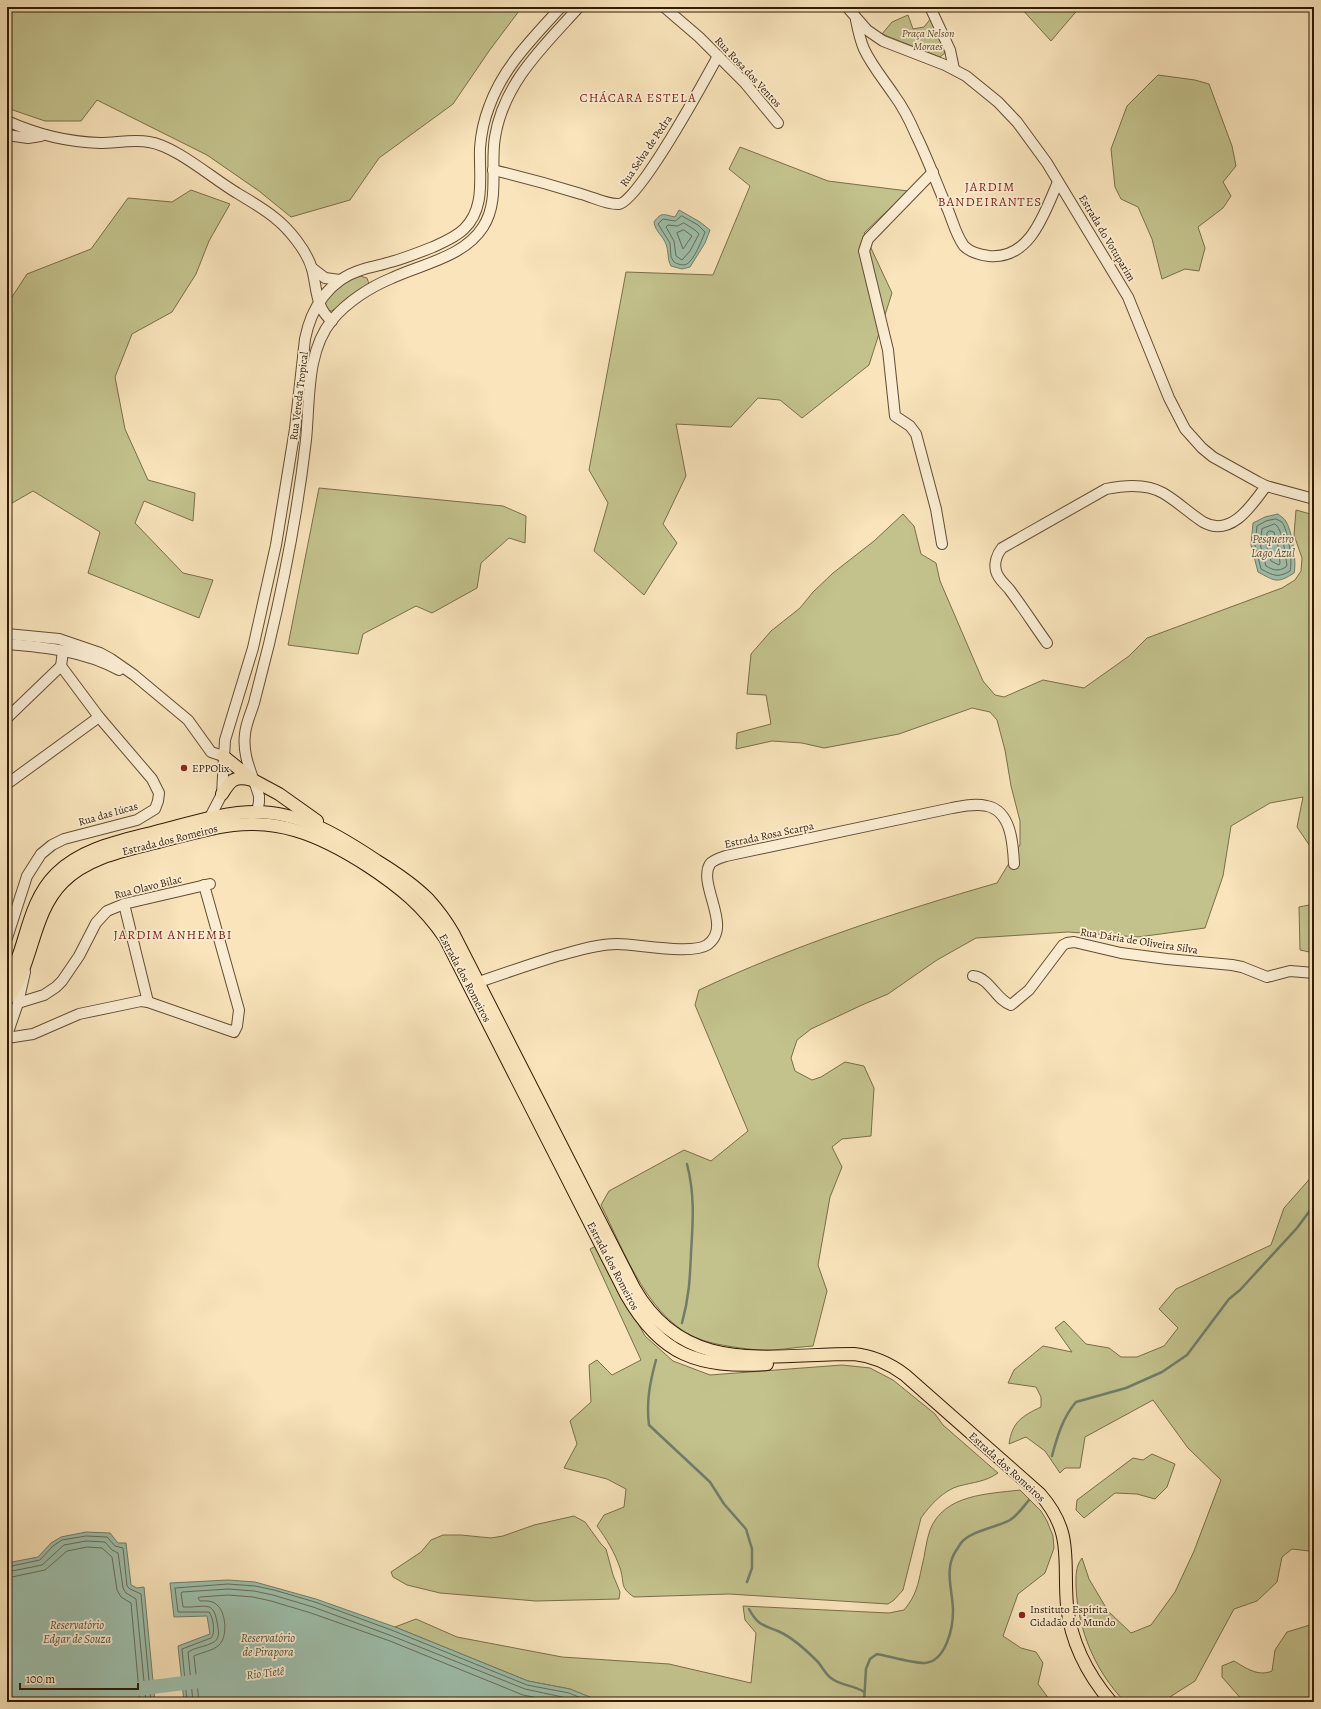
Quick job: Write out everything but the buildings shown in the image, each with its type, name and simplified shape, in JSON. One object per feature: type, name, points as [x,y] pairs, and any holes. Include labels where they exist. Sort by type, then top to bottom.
[{"type":"main road","points":[[223,756],[253,780],[279,794],[334,834]]},
{"type":"main road","points":[[222,794],[230,781],[246,778],[253,780]]},
{"type":"main road","name":"Estrada dos Romeiros","points":[[12,1002],[16,986],[27,962],[38,923],[46,905],[57,888],[71,874],[88,864],[110,855],[213,823],[229,814],[257,812],[292,818],[334,834],[393,871],[427,899],[453,933],[634,1288],[648,1311],[680,1338],[695,1346],[718,1353],[749,1356],[854,1354],[868,1356],[894,1367],[1028,1484],[1048,1504],[1061,1526],[1064,1535],[1066,1552],[1067,1606],[1074,1639],[1092,1676],[1111,1702]]},
{"type":"main road","name":"Estrada dos Romeiros","points":[[7,983],[18,959],[37,900],[49,882],[65,866],[84,854],[107,846],[213,823],[269,825],[296,830],[321,839],[345,852],[410,896],[427,913],[451,948],[626,1294],[641,1318],[660,1339],[690,1357],[703,1361],[729,1365],[781,1363],[828,1354]]},
{"type":"street","name":"Rua Vereda Tropical","points":[[222,794],[225,740],[253,648],[274,556],[292,451],[306,331],[319,302],[327,290],[340,280],[354,272],[403,258],[436,245],[458,234],[471,221],[479,202],[482,134],[493,96],[506,71],[514,60],[561,7]]},
{"type":"street","name":"Rua Vereda Tropical","points":[[257,812],[260,802],[246,760],[245,732],[266,656],[292,533],[305,450],[314,354],[320,338],[343,308],[374,286],[446,256],[472,240],[482,228],[490,213],[492,204],[494,148],[496,130],[501,112],[511,90],[525,68],[579,7]]},
{"type":"street","name":"Rua Rosa dos Ventos","points":[[664,7],[699,37],[745,83],[778,123]]},
{"type":"street","name":"Estrada do Votuparim","points":[[847,7],[867,30],[883,42],[954,69],[971,79],[1007,111],[1040,152],[1128,297],[1169,398],[1186,430],[1202,448],[1213,457],[1266,486],[1314,499]]},
{"type":"street","points":[[930,7],[950,50],[954,69]]},
{"type":"street","points":[[855,16],[861,40],[867,55],[902,108],[933,172],[956,234],[965,247],[983,255],[997,256],[1007,254],[1020,248],[1030,237],[1058,182]]},
{"type":"street","name":"Rua Selva de Pedra","points":[[493,170],[540,181],[604,202],[619,204],[623,203],[636,190],[678,127],[718,56]]},
{"type":"street","points":[[7,121],[42,136]]},
{"type":"street","points":[[7,135],[28,138],[42,136],[88,142],[137,140],[163,146],[253,201],[276,218],[293,235],[302,248],[312,268],[319,302],[324,313],[332,321]]},
{"type":"street","points":[[933,172],[868,239],[864,251],[888,350],[895,416],[910,426],[916,434],[936,509],[942,544]]},
{"type":"street","points":[[1048,204],[1066,193]]},
{"type":"street","points":[[312,268],[325,278],[340,280]]},
{"type":"street","points":[[369,268],[375,276],[374,286]]},
{"type":"street","points":[[1046,643],[1000,580],[996,571],[996,562],[998,553],[1002,548],[1106,489],[1124,485],[1152,489],[1163,493],[1203,522],[1217,526],[1234,522],[1242,516],[1266,486]]},
{"type":"street","points":[[7,634],[100,662],[139,680]]},
{"type":"street","points":[[7,644],[30,641],[60,640],[100,653],[123,666],[188,720],[211,752],[223,756]]},
{"type":"street","points":[[7,718],[61,666],[63,651]]},
{"type":"street","name":"Rua das Iúcas","points":[[7,938],[27,876],[41,854],[52,844],[64,839],[137,820],[155,809],[158,801],[159,793],[152,779],[99,718],[61,666]]},
{"type":"street","points":[[7,784],[99,718]]},
{"type":"street","points":[[213,823],[222,794]]},
{"type":"street","name":"Estrada Rosa Scarpa","points":[[479,982],[566,954],[601,946],[615,944],[687,949],[703,946],[713,939],[718,926],[709,888],[708,868],[710,864],[716,860],[732,855],[949,808],[979,805],[988,806],[999,811],[1003,815],[1014,849],[1014,864]]},
{"type":"street","name":"Rua Olavo Bilac","points":[[12,1002],[44,995],[56,988],[79,956],[96,923],[114,907],[207,885],[239,1010],[236,1030],[231,1032],[148,1002]]},
{"type":"street","points":[[12,1002],[7,1036],[33,1034],[79,1014],[132,1002],[148,1002],[124,904]]},
{"type":"street","name":"Rua Dária de Oliveira Silva","points":[[973,976],[981,978],[1011,1005],[1029,990],[1063,945],[1074,942],[1107,950],[1167,960],[1232,966],[1267,977],[1290,972],[1314,973]]},
{"type":"green space","points":[[7,7],[522,7],[489,51],[453,104],[379,158],[350,200],[291,217],[259,191],[207,155],[97,100],[81,121],[45,121],[7,108]]},
{"type":"green space","points":[[1020,7],[1080,7],[1051,41]]},
{"type":"green space","name":"Praça Nelson Moraes","points":[[908,15],[913,29],[924,27],[932,17],[944,46],[945,53],[940,57],[882,34],[892,22]]},
{"type":"green space","points":[[1158,75],[1195,80],[1209,84],[1232,146],[1236,166],[1223,182],[1231,196],[1223,208],[1198,227],[1205,248],[1199,271],[1185,269],[1162,279],[1152,239],[1138,207],[1121,199],[1115,187],[1111,149],[1127,106]]},
{"type":"green space","points":[[740,147],[828,181],[908,191],[864,233],[892,293],[869,365],[802,418],[780,400],[758,398],[731,427],[676,424],[686,476],[663,524],[677,543],[644,595],[594,551],[608,503],[589,470],[626,272],[713,275],[750,186],[729,169]]},
{"type":"green space","points":[[191,190],[230,204],[209,241],[196,274],[172,312],[132,334],[115,377],[125,429],[148,480],[195,493],[193,521],[144,501],[135,523],[183,573],[213,580],[199,618],[88,573],[100,532],[33,491],[7,506],[7,311],[10,300],[27,274],[91,249],[128,198],[172,202]]},
{"type":"green space","points":[[360,276],[367,278],[369,284],[332,311],[329,311],[325,307],[326,297],[330,293]]},
{"type":"green space","points":[[319,488],[503,506],[526,516],[525,543],[509,538],[481,563],[477,588],[432,613],[416,606],[363,634],[358,654],[288,645]]},
{"type":"green space","points":[[1296,510],[1314,515],[1314,852],[1297,827],[1303,797],[1270,803],[1231,826],[1223,876],[1205,928],[1138,937],[1068,932],[976,938],[937,960],[888,994],[811,1029],[797,1040],[791,1058],[795,1071],[812,1080],[821,1077],[845,1062],[864,1066],[874,1088],[871,1136],[842,1139],[832,1147],[842,1167],[830,1197],[818,1265],[827,1291],[813,1346],[772,1350],[731,1347],[705,1341],[686,1332],[669,1319],[654,1303],[641,1284],[601,1205],[609,1191],[684,1150],[711,1161],[748,1131],[695,1005],[699,990],[772,958],[846,930],[997,883],[1020,845],[1020,821],[1011,786],[1005,750],[997,720],[990,712],[972,708],[899,734],[824,748],[802,743],[772,741],[736,749],[737,733],[771,724],[766,695],[747,694],[751,654],[771,631],[800,608],[813,592],[833,573],[874,541],[903,514],[914,526],[921,554],[936,563],[940,581],[983,681],[995,695],[1004,697],[1043,680],[1084,688],[1129,656],[1147,638],[1282,588],[1295,580],[1301,571],[1302,558],[1294,535]]},
{"type":"green space","points":[[1314,904],[1314,953],[1300,950],[1299,907]]},
{"type":"green space","points":[[1314,1174],[1314,1545],[1309,1551],[1292,1549],[1282,1557],[1277,1582],[1257,1601],[1234,1609],[1195,1681],[1162,1702],[1125,1702],[1105,1677],[1084,1634],[1077,1603],[1076,1572],[1078,1565],[1082,1558],[1089,1579],[1108,1611],[1131,1633],[1151,1625],[1175,1592],[1194,1551],[1221,1480],[1188,1448],[1153,1400],[1085,1437],[1080,1468],[1065,1468],[1060,1473],[1045,1451],[1026,1437],[1009,1444],[1010,1436],[1015,1425],[1028,1413],[1041,1407],[1041,1397],[1036,1387],[1008,1383],[1014,1370],[1043,1346],[1072,1352],[1055,1328],[1064,1321],[1086,1344],[1109,1348],[1121,1357],[1137,1357],[1164,1346],[1178,1328],[1159,1309],[1176,1289],[1271,1245],[1284,1208]]},
{"type":"green space","points":[[596,1246],[645,1336],[673,1361],[710,1375],[842,1365],[870,1368],[893,1380],[935,1414],[943,1425],[998,1473],[984,1480],[953,1488],[943,1494],[929,1508],[921,1518],[903,1590],[894,1600],[888,1604],[729,1594],[634,1597],[626,1590],[616,1557],[597,1526],[604,1515],[624,1507],[626,1489],[607,1479],[564,1468],[577,1444],[570,1421],[591,1402],[589,1365],[597,1360],[612,1375],[641,1360],[590,1249]]},
{"type":"green space","points":[[1152,1454],[1175,1464],[1167,1487],[1155,1499],[1137,1494],[1115,1493],[1084,1518],[1076,1510],[1077,1500],[1133,1458],[1143,1460]]},
{"type":"green space","points":[[1020,1490],[1041,1511],[1047,1521],[1053,1536],[1054,1548],[1045,1573],[1018,1594],[1003,1636],[1021,1648],[1036,1652],[1043,1663],[1038,1684],[1049,1699],[1077,1700],[1079,1702],[602,1702],[570,1689],[528,1681],[395,1627],[416,1619],[457,1637],[562,1657],[669,1664],[751,1683],[756,1633],[745,1620],[743,1606],[889,1613],[904,1610],[916,1590],[930,1530],[937,1518],[945,1509],[968,1498]]},
{"type":"green space","points":[[574,1516],[585,1522],[606,1549],[613,1575],[620,1592],[619,1599],[536,1601],[440,1593],[407,1585],[393,1577],[391,1572],[421,1552],[431,1540],[443,1535],[491,1538],[503,1536],[534,1525]]},
{"type":"green space","points":[[1314,1618],[1314,1702],[1244,1702],[1222,1677],[1222,1666],[1234,1661],[1252,1671],[1267,1673],[1272,1671],[1275,1650],[1287,1632],[1310,1625]]},
{"type":"water","points":[[679,210],[700,222],[710,230],[705,243],[690,267],[682,269],[671,266],[666,244],[654,222],[661,215],[675,217]]},
{"type":"water","name":"Pesqueiro Lago Azul","points":[[1278,514],[1288,524],[1293,546],[1295,568],[1294,573],[1284,579],[1276,580],[1268,578],[1258,572],[1251,545],[1253,523],[1265,517]]},
{"type":"water","name":"Reservatório Edgar de Souza","points":[[86,1532],[110,1533],[118,1543],[126,1543],[131,1585],[137,1588],[144,1587],[155,1702],[7,1702],[7,1563],[38,1557],[51,1543],[61,1537]]},
{"type":"water","name":"Reservatório de Pirapora","points":[[228,1580],[255,1582],[316,1599],[395,1627],[528,1681],[570,1689],[602,1702],[184,1702],[178,1646],[210,1634],[207,1616],[174,1617],[170,1583]]},
{"type":"waterway","points":[[682,1323],[689,1288],[693,1219],[690,1175],[687,1164]]},
{"type":"waterway","points":[[1052,1456],[1058,1435],[1067,1414],[1076,1402],[1126,1388],[1162,1372],[1187,1355],[1229,1299],[1240,1290],[1297,1228],[1314,1205]]},
{"type":"waterway","points":[[656,1360],[649,1392],[649,1425],[710,1482],[724,1504],[746,1529],[752,1549],[752,1568],[747,1582]]},
{"type":"waterway","points":[[864,1702],[866,1669],[870,1659],[877,1654],[925,1663],[932,1661],[943,1650],[950,1634],[953,1618],[950,1565],[954,1553],[961,1543],[971,1535],[1005,1523],[1013,1518],[1029,1500]]},
{"type":"waterway","points":[[749,1609],[755,1619],[759,1622],[780,1632],[800,1645],[835,1681],[864,1692]]},
{"type":"waterway","name":"Rio Tietê","points":[[136,1689],[200,1681]]},
{"type":"place","name":"EPPOlix","points":[[184,768]]},
{"type":"place","name":"Instituto Espírita Cidadão do Mundo","points":[[1022,1615]]},
{"type":"district","name":"CHÁCARA ESTELA","points":[[638,97]]},
{"type":"district","name":"JARDIM BANDEIRANTES","points":[[990,194]]},
{"type":"district","name":"JARDIM ANHEMBI","points":[[173,934]]}]
